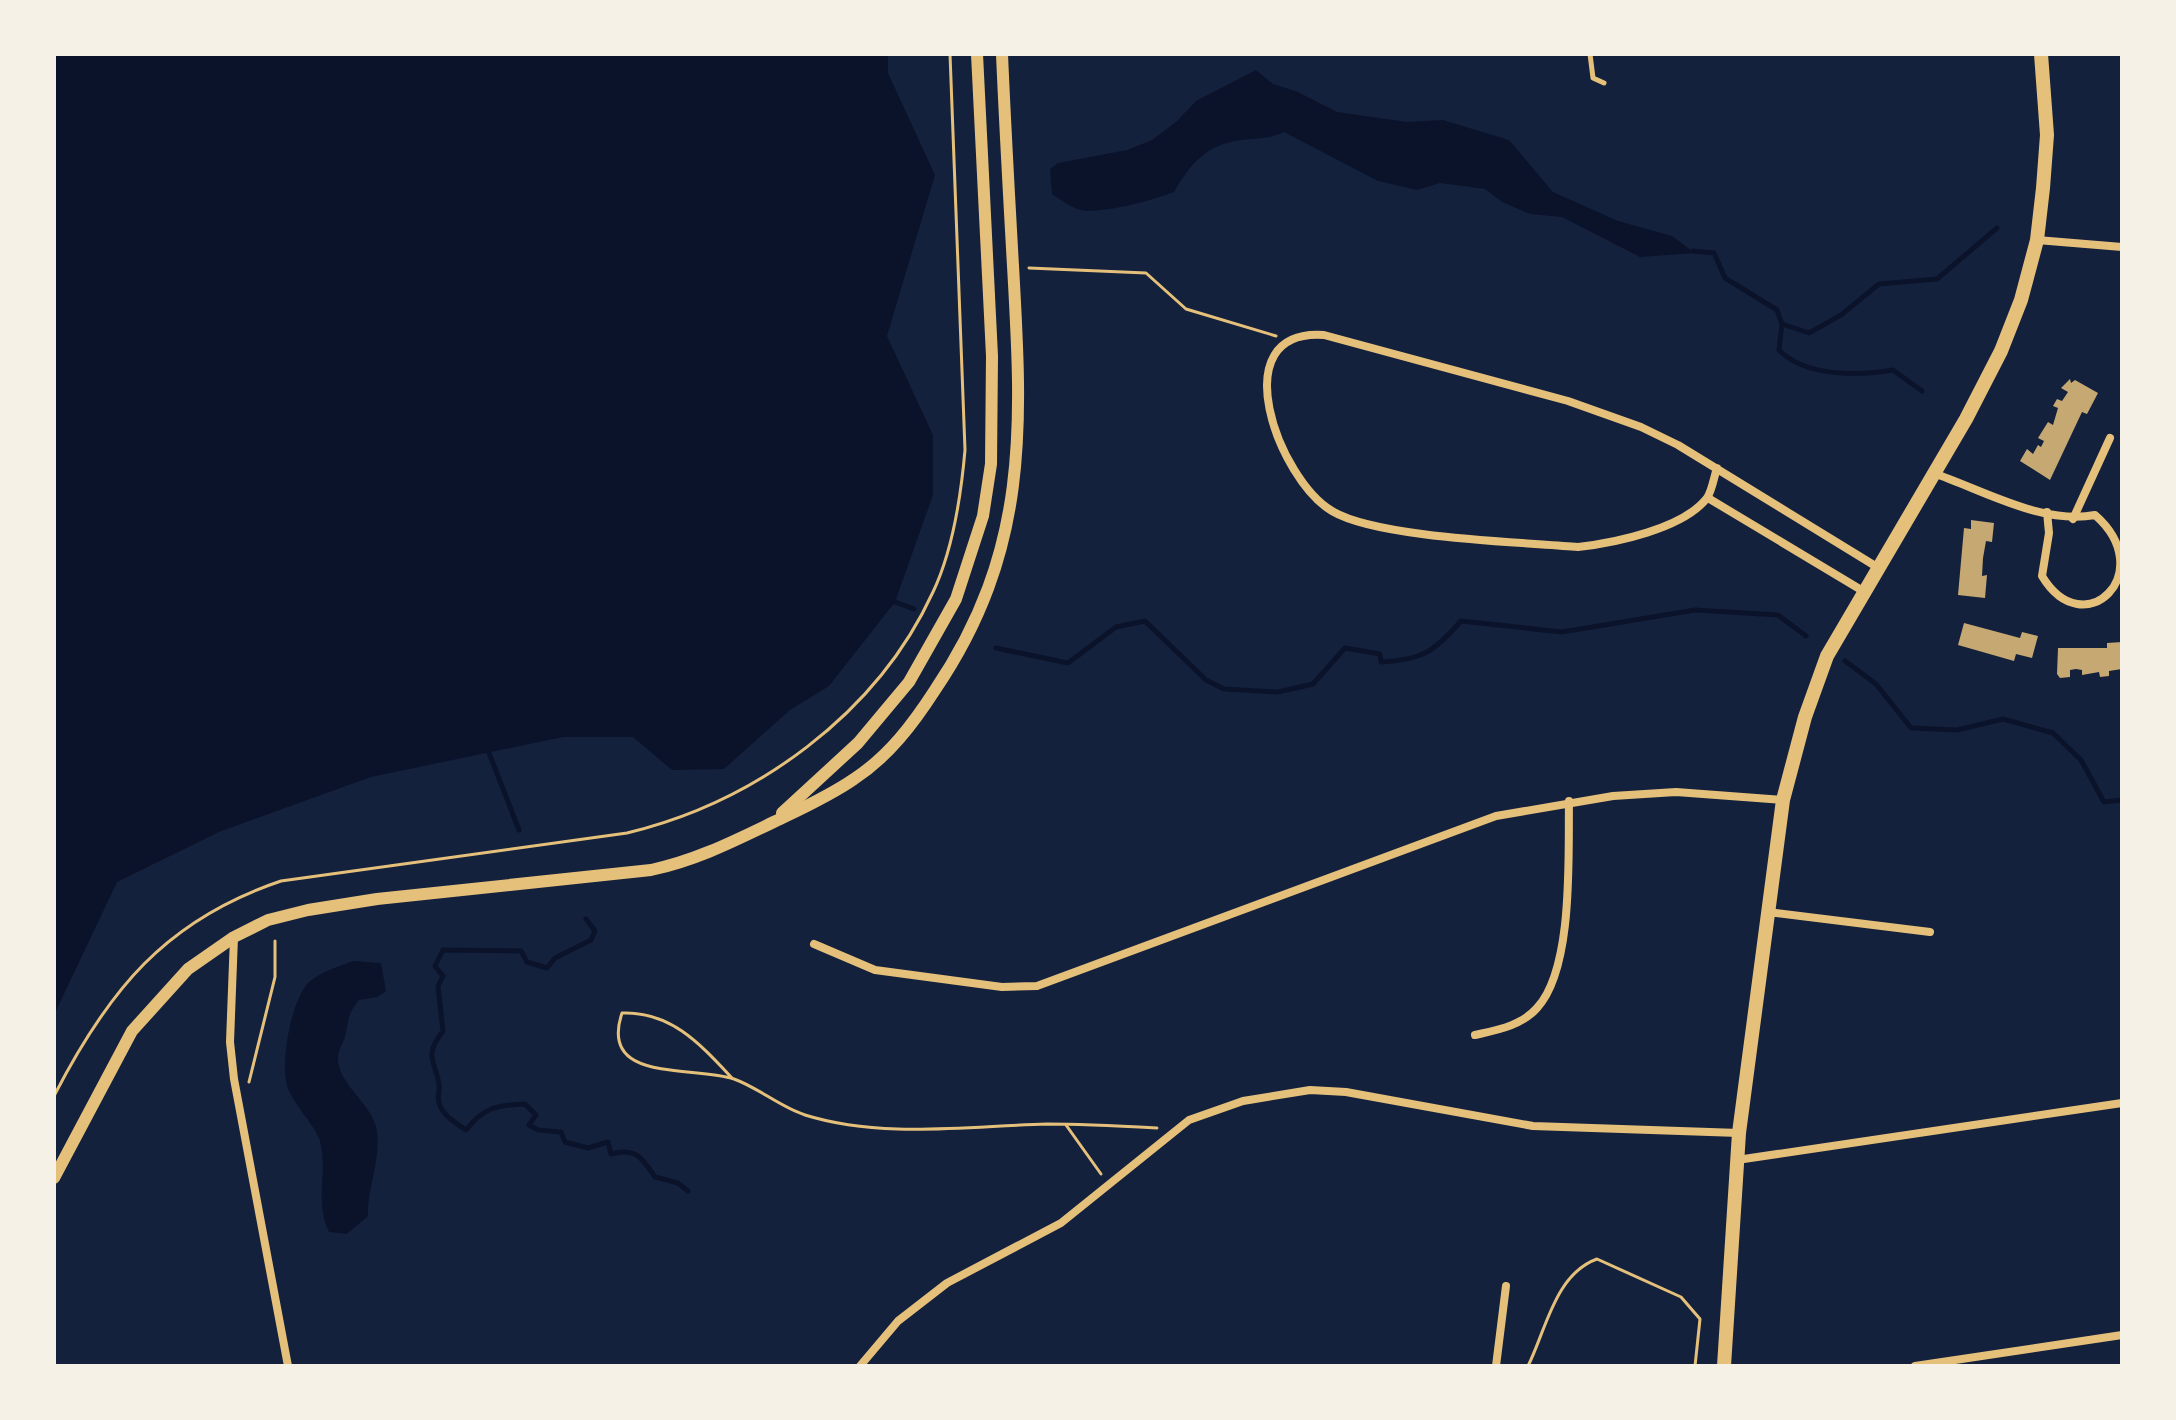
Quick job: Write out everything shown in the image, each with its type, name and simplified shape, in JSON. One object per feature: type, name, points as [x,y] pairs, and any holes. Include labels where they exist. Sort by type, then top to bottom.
[{"type":"main road","points":[[1724,1366],[1739,1133],[1783,800],[1821,671],[1863,591],[2001,351],[2021,300],[2037,240],[2047,135],[2041,54]]},
{"type":"street","points":[[770,824],[858,743],[909,682],[956,599],[983,516],[991,464],[992,371],[977,54]]},
{"type":"street","points":[[54,1178],[132,1031],[188,969],[234,937],[268,920],[308,910],[377,899],[651,870],[709,855],[855,779],[904,735],[948,672],[983,599],[1000,554],[1017,470],[1020,381],[1002,54]]},
{"type":"street","points":[[2037,240],[2122,247]]},
{"type":"street","points":[[1717,468],[1708,498],[1675,520],[1611,543],[1578,547],[1354,521],[1315,500],[1300,484],[1280,446],[1267,371],[1273,352],[1287,339],[1305,334],[1362,343],[1568,401],[1641,427],[1717,468],[1877,567]]},
{"type":"street","points":[[2073,519],[2110,438]]},
{"type":"street","points":[[1933,473],[2073,519],[2095,515],[2109,527],[2122,563],[2120,579],[2112,592],[2086,605],[2069,603],[2052,593],[2042,576],[2049,533],[2047,512]]},
{"type":"street","points":[[1708,498],[1863,591]]},
{"type":"street","points":[[814,944],[875,970],[1002,987],[1037,986],[1464,825],[1569,801],[1676,792],[1783,800]]},
{"type":"street","points":[[1475,1035],[1510,1027],[1536,1010],[1552,982],[1561,949],[1569,801]]},
{"type":"street","points":[[1768,912],[1930,932]]},
{"type":"street","points":[[234,937],[230,1042],[234,1079],[288,1366]]},
{"type":"street","points":[[860,1366],[876,1344],[922,1301],[947,1283],[1061,1223],[1189,1120],[1243,1101],[1310,1090],[1383,1096],[1533,1126],[1739,1133]]},
{"type":"street","points":[[1737,1160],[2122,1103]]},
{"type":"street","points":[[1496,1366],[1506,1286]]},
{"type":"street","points":[[1915,1366],[2122,1335]]},
{"type":"lane","points":[[1590,54],[1593,78],[1604,83]]},
{"type":"path","points":[[54,1096],[85,1036],[149,956],[199,920],[258,888],[281,881],[627,833],[675,821],[767,777],[848,711],[877,679],[907,639],[934,591],[962,484],[965,450],[950,54]]},
{"type":"path","points":[[1013,267],[1146,273],[1186,309],[1287,339]]},
{"type":"path","points":[[248,1088],[275,977],[275,941]]},
{"type":"path","points":[[732,1078],[654,1067],[630,1059],[618,1045],[615,1033],[622,1013],[646,1012],[685,1031],[732,1078],[803,1114],[838,1122],[892,1129],[1065,1125],[1176,1128]]},
{"type":"path","points":[[1065,1125],[1109,1183]]},
{"type":"path","points":[[1528,1366],[1561,1291],[1583,1264],[1597,1259],[1681,1297],[1700,1319],[1695,1366]]},
{"type":"water","points":[[54,54],[888,54],[888,73],[935,175],[887,336],[933,435],[933,495],[895,602],[829,686],[790,710],[724,769],[672,770],[633,737],[563,737],[371,777],[219,832],[117,882],[54,1015]]},
{"type":"water","points":[[1256,70],[1273,84],[1298,92],[1337,112],[1407,122],[1443,120],[1509,140],[1553,192],[1618,221],[1672,236],[1695,253],[1640,257],[1562,217],[1530,214],[1502,202],[1485,189],[1440,183],[1417,190],[1378,181],[1284,132],[1218,146],[1193,164],[1174,192],[1142,202],[1086,211],[1052,194],[1050,169],[1058,163],[1127,150],[1152,140],[1176,122],[1196,101]]},
{"type":"water","points":[[353,961],[381,963],[386,991],[378,997],[359,1000],[356,1004],[338,1056],[343,1076],[374,1121],[378,1142],[368,1216],[347,1234],[329,1232],[322,1209],[320,1141],[288,1089],[285,1065],[288,1033],[303,991],[319,975]]},
{"type":"building","points":[[2070,379],[2071,383],[2075,380],[2098,393],[2087,414],[2082,412],[2050,480],[2020,461],[2027,449],[2033,454],[2038,445],[2041,447],[2044,441],[2038,438],[2048,422],[2053,425],[2058,408],[2053,406],[2057,399],[2062,401],[2068,392],[2061,388]]},
{"type":"building","points":[[1971,520],[1994,523],[1992,542],[1986,541],[1983,558],[1982,576],[1987,575],[1985,598],[1958,595],[1964,528],[1971,529]]},
{"type":"building","points":[[1964,623],[2020,638],[2022,632],[2038,636],[2032,658],[2016,654],[2014,661],[1958,645]]},
{"type":"building","points":[[2122,642],[2122,669],[2109,671],[2109,676],[2100,677],[2099,672],[2082,675],[2082,670],[2076,669],[2070,670],[2070,677],[2060,678],[2057,674],[2058,648],[2107,648],[2107,643]]},
{"type":"waterway","points":[[1782,324],[1809,333],[1841,315],[1879,284],[1937,279],[1997,228]]},
{"type":"waterway","points":[[1693,251],[1714,253],[1725,278],[1777,310],[1782,324],[1779,350],[1790,359],[1818,370],[1833,372],[1893,370],[1922,391]]},
{"type":"waterway","points":[[895,602],[914,609]]},
{"type":"waterway","points":[[996,648],[1068,663],[1116,627],[1145,621],[1206,680],[1224,689],[1278,692],[1313,684],[1345,648],[1380,654],[1381,662],[1407,659],[1435,647],[1461,621],[1562,632],[1695,610],[1778,615],[1806,636]]},
{"type":"waterway","points":[[1845,661],[1876,684],[1911,728],[1957,730],[2003,719],[2053,733],[2081,760],[2104,802],[2122,800]]},
{"type":"waterway","points":[[489,753],[519,830]]},
{"type":"waterway","points":[[586,919],[595,931],[591,940],[555,958],[547,968],[527,962],[521,951],[443,950],[435,966],[443,976],[438,986],[443,1031],[432,1052],[439,1084],[439,1103],[447,1115],[466,1130],[485,1112],[506,1105],[525,1104],[536,1115],[529,1125],[538,1130],[561,1132],[565,1142],[588,1148],[608,1142],[611,1154],[632,1153],[655,1177],[678,1183],[688,1191]]}]
